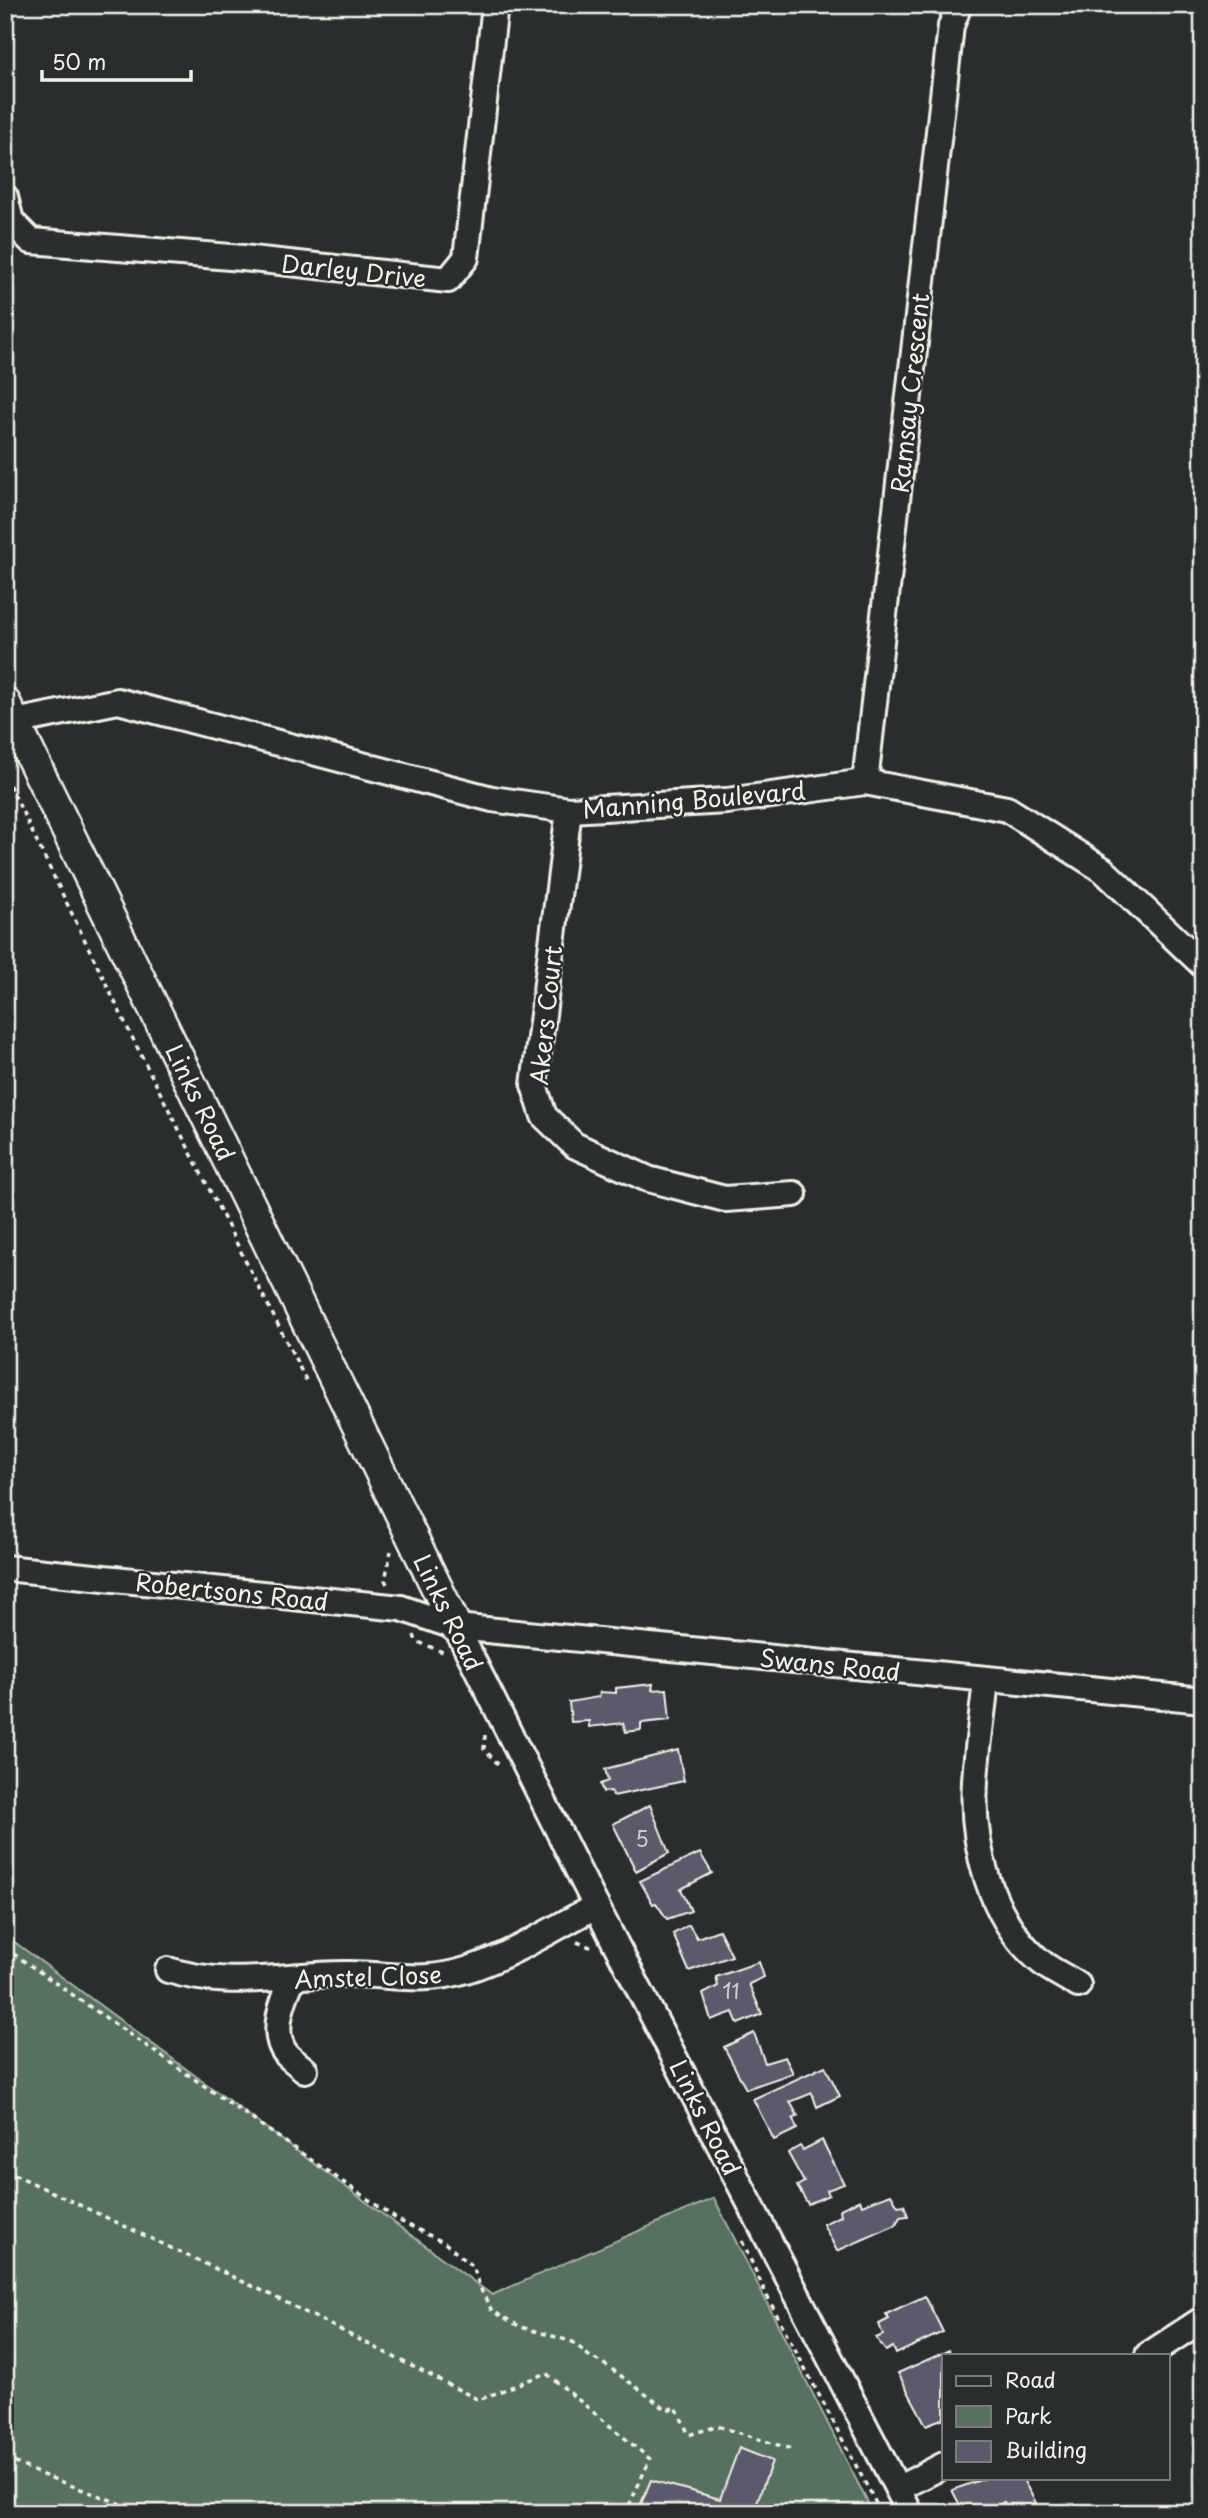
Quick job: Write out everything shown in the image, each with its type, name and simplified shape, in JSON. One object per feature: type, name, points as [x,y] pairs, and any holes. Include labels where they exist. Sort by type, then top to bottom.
[{"type":"street","name":"Darley Drive","points":[[5,197],[11,221],[31,241],[243,257],[447,280],[466,258],[495,5]]},
{"type":"street","name":"Ramsay Crescent","points":[[865,782],[951,26],[959,5]]},
{"type":"street","name":"Manning Boulevard","points":[[10,713],[118,701],[492,799],[569,810],[727,801],[865,782],[1006,809],[1103,870],[1203,965]]},
{"type":"street","name":"Links Road","points":[[10,713],[456,1627],[596,1906],[910,2513]]},
{"type":"street","name":"Akers Court","points":[[569,810],[534,1085],[544,1116],[574,1145],[648,1179],[724,1199],[794,1194]]},
{"type":"street","name":"Robertsons Road","points":[[5,1568],[401,1608],[456,1627]]},
{"type":"street","name":"Swans Road","points":[[456,1627],[1203,1700]]},
{"type":"street","points":[[986,1679],[975,1782],[977,1831],[988,1883],[1009,1926],[1041,1962],[1077,1985]]},
{"type":"street","name":"Amstel Close","points":[[168,1970],[194,1978],[213,1979],[293,1978],[349,1973],[403,1979],[434,1977],[466,1970],[497,1957],[596,1906]]},
{"type":"street","points":[[293,1978],[284,1996],[279,2034],[285,2053],[305,2070]]},
{"type":"street","points":[[1150,2354],[1201,2323]]},
{"type":"street","points":[[898,2489],[942,2466]]},
{"type":"path","points":[[5,776],[130,1033],[310,1390]]},
{"type":"path","points":[[391,1549],[385,1580],[401,1608]]},
{"type":"path","points":[[5,1948],[398,2220],[445,2243],[473,2267],[492,2311],[521,2327],[573,2342],[667,2410],[676,2407],[689,2435],[717,2426],[794,2450]]},
{"type":"path","points":[[5,2170],[265,2292],[480,2400],[546,2373],[650,2459],[628,2513]]},
{"type":"path","points":[[5,2458],[40,2474],[146,2513]]},
{"type":"green space","points":[[5,1935],[492,2295],[714,2198],[873,2513],[5,2513]]},
{"type":"building","points":[[653,1684],[652,1690],[667,1689],[670,1720],[641,1723],[641,1730],[626,1732],[623,1723],[589,1727],[589,1721],[571,1722],[569,1702],[599,1697],[600,1692],[616,1693],[616,1688]]},
{"type":"building","points":[[678,1750],[684,1781],[613,1796],[611,1791],[603,1792],[600,1784],[608,1781],[605,1769]]},
{"type":"building","points":[[650,1805],[669,1853],[636,1871],[613,1824]]},
{"type":"building","points":[[700,1853],[712,1873],[681,1889],[691,1911],[667,1919],[656,1903],[653,1904],[640,1881]]},
{"type":"building","points":[[689,1925],[697,1938],[719,1930],[732,1956],[689,1971],[673,1934]]},
{"type":"building","points":[[759,1962],[764,1977],[749,1984],[762,2014],[738,2024],[733,2012],[711,2020],[703,1994],[718,1986],[716,1977]]},
{"type":"building","points":[[754,2033],[765,2063],[785,2057],[793,2073],[746,2089],[724,2047]]},
{"type":"building","points":[[825,2066],[840,2096],[817,2107],[812,2093],[790,2102],[798,2116],[793,2119],[797,2129],[774,2140],[753,2099]]},
{"type":"building","points":[[822,2140],[844,2184],[827,2190],[829,2195],[808,2204],[797,2186],[804,2182],[788,2153],[800,2146],[803,2150]]},
{"type":"building","points":[[891,2194],[898,2206],[904,2205],[908,2216],[900,2217],[896,2225],[837,2251],[823,2224],[841,2216],[840,2209],[860,2200],[862,2205]]},
{"type":"building","points":[[925,2296],[943,2332],[896,2354],[893,2347],[886,2351],[876,2338],[883,2335],[879,2324],[889,2319],[886,2314]]},
{"type":"building","points":[[949,2350],[951,2354],[942,2354],[942,2419],[926,2425],[898,2373]]},
{"type":"building","points":[[739,2448],[772,2461],[753,2513],[637,2513],[651,2480],[720,2499]]},
{"type":"building","points":[[980,2480],[1023,2480],[1036,2503],[1020,2513],[1010,2513],[1004,2502],[986,2513],[964,2513],[952,2490]]}]
